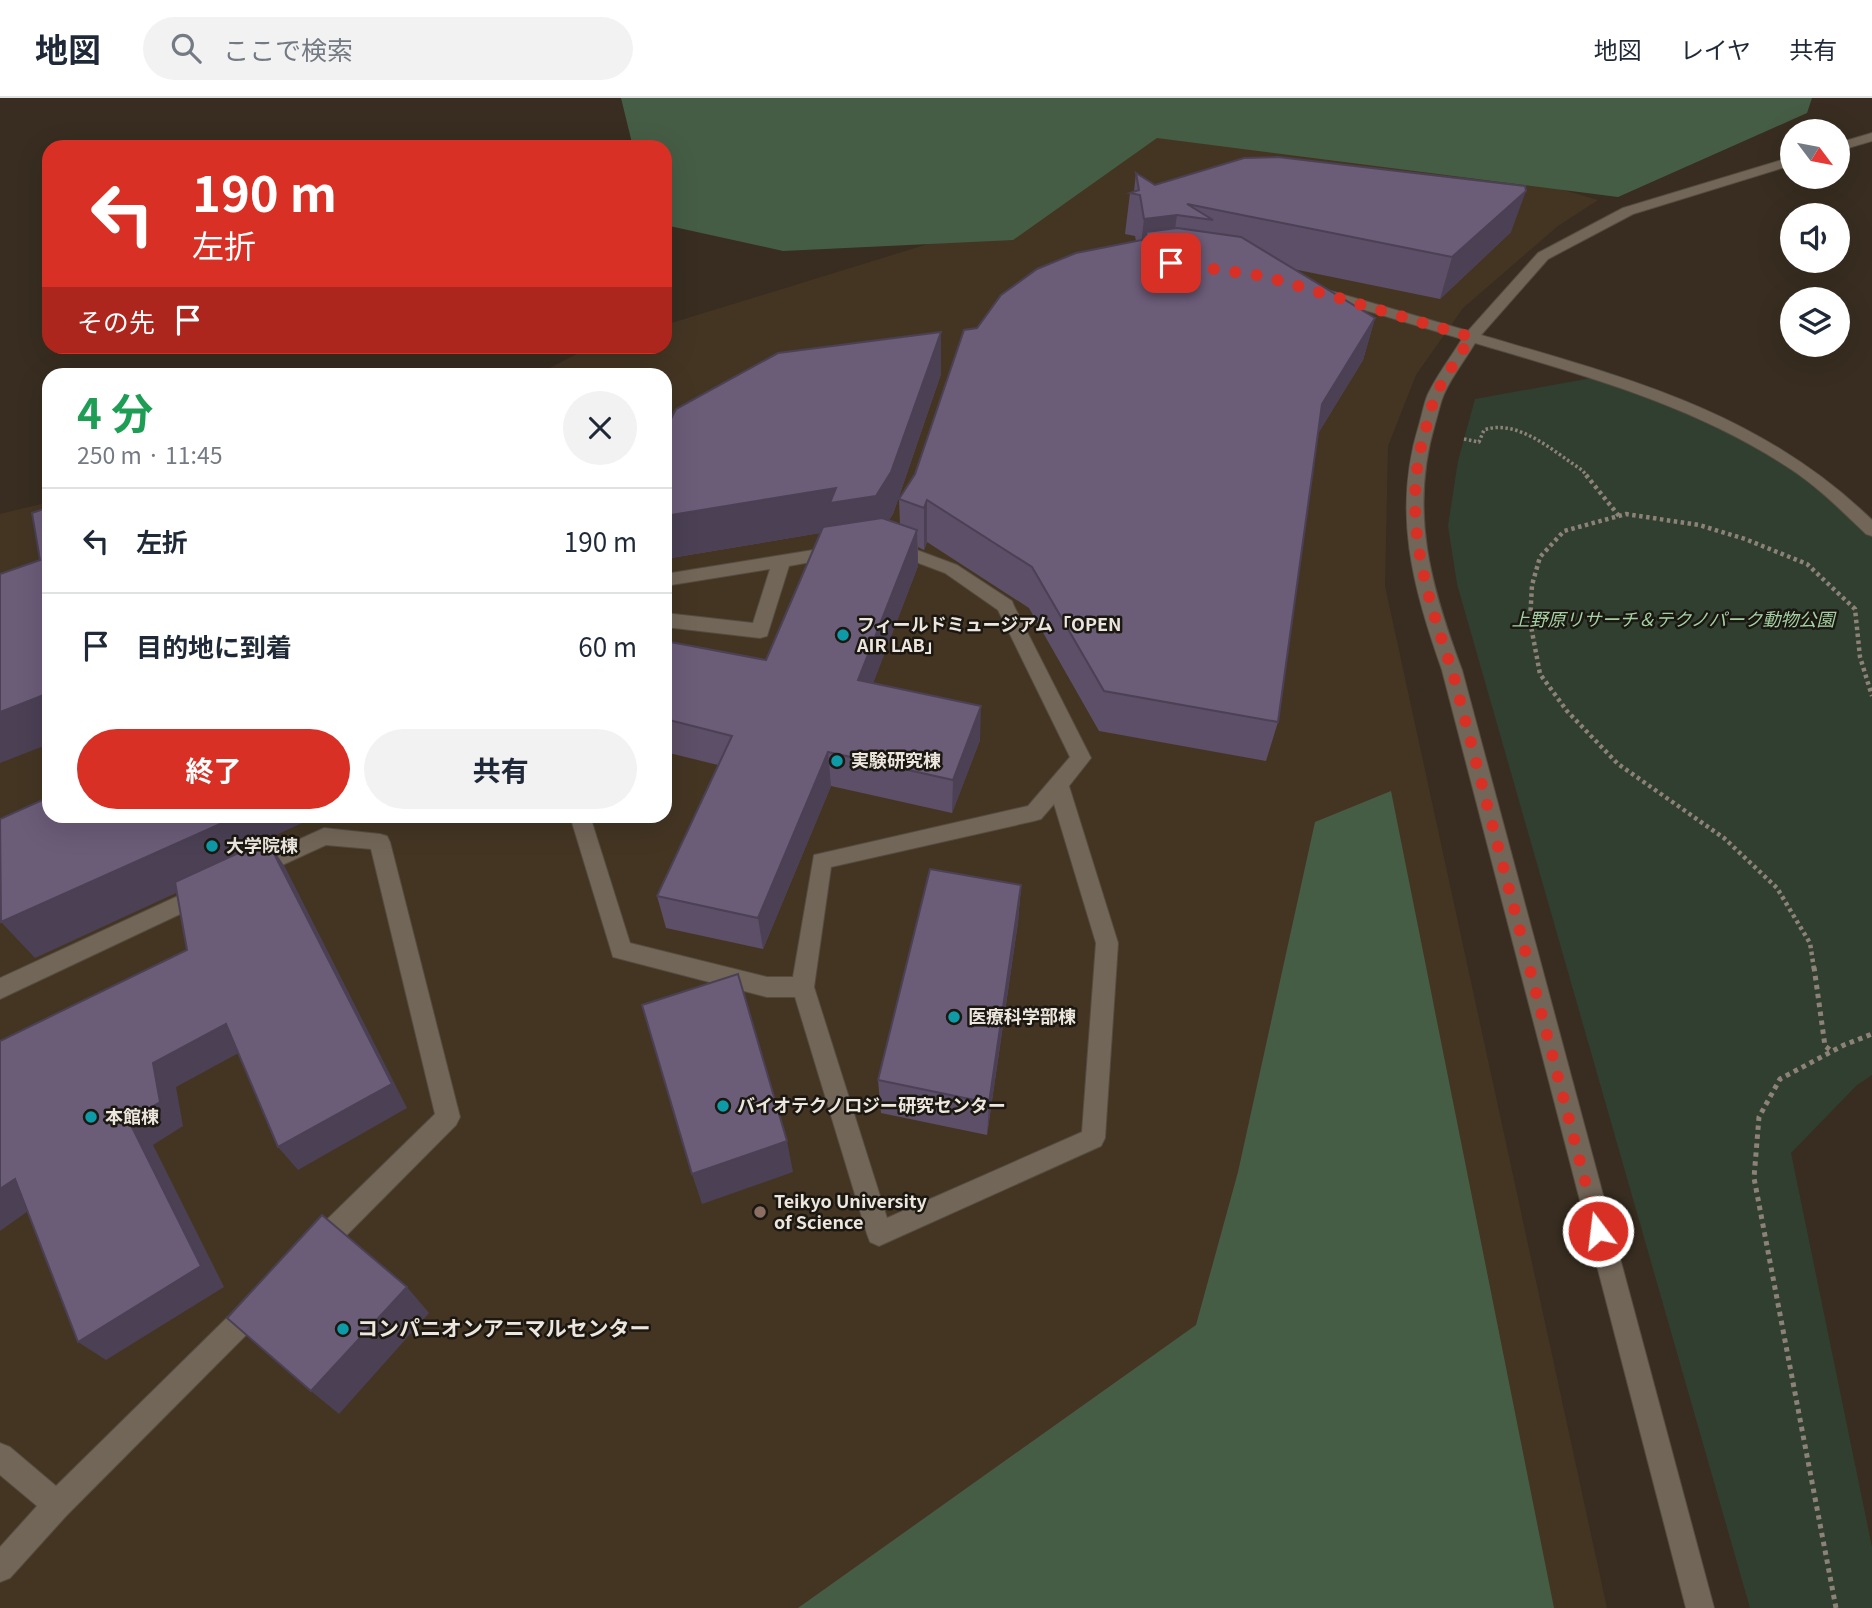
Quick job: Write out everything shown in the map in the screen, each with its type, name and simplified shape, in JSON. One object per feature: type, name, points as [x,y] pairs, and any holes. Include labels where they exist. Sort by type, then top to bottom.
[{"type":"street","points":[[1850,143],[1872,137]]},
{"type":"street","points":[[1700,1608],[1555,1069],[1452,670],[1429,603],[1415,535],[1414,488],[1421,444],[1436,394],[1471,337],[1543,256],[1628,211],[1780,165]]},
{"type":"street","points":[[1303,288],[1603,376],[1720,420],[1775,450],[1856,513],[1872,530]]},
{"type":"street","points":[[672,579],[877,544],[951,569],[1005,606],[1080,758],[1058,783],[1034,813],[821,861],[803,987],[880,1234],[1093,1138],[1107,943],[1058,783]]},
{"type":"street","points":[[672,621],[760,631],[782,560]]},
{"type":"street","points":[[582,823],[621,950],[767,987],[803,987]]},
{"type":"street","points":[[0,989],[324,836],[380,842],[448,1117],[301,1262]]},
{"type":"street","points":[[0,1568],[57,1504],[272,1291]]},
{"type":"street","points":[[0,1457],[57,1504]]},
{"type":"path","points":[[1464,439],[1479,442],[1484,430],[1495,426],[1513,427],[1582,470],[1619,516]]},
{"type":"path","points":[[1833,1052],[1825,1046],[1810,943],[1777,888],[1724,838],[1618,764],[1567,711],[1540,674],[1530,621],[1532,585],[1540,557],[1563,531],[1626,514],[1699,525],[1745,539],[1807,564],[1855,608],[1860,657],[1872,696]]},
{"type":"path","points":[[1836,1608],[1754,1178],[1759,1116],[1780,1079],[1872,1034]]},
{"type":"shaded area","name":"Teikyo University of Science","points":[[1364,133],[1598,200],[1558,226],[1463,308],[1416,375],[1388,446],[1385,586],[1607,1608],[0,1608],[0,514],[42,504],[42,823],[672,823],[672,368],[550,368],[577,354],[672,354],[672,323],[993,224],[1090,135]]},
{"type":"green space","points":[[621,98],[1812,98],[1807,113],[1794,119],[1780,119],[1780,125],[1618,197],[1157,138],[1013,240],[783,251],[672,227],[672,140],[631,140]]},
{"type":"green space","name":"上野原リサーチ＆テクノパーク動物公園","points":[[1603,376],[1775,450],[1872,530],[1872,1075],[1857,1085],[1791,1153],[1872,1547],[1872,1608],[1750,1608],[1457,584],[1448,526],[1458,461],[1475,399]]},
{"type":"green space","points":[[1391,791],[1554,1608],[798,1608],[1196,1325],[1238,1172],[1315,822]]},
{"type":"building","points":[[1278,157],[1525,186],[1526,191],[1452,257],[1187,204],[1213,220],[1177,215],[1144,219],[1140,195],[1130,193],[1139,190],[1136,173],[1155,185],[1244,158]]},
{"type":"building","points":[[1177,228],[1241,237],[1375,318],[1322,404],[1278,722],[1104,691],[1032,567],[927,500],[924,508],[899,499],[915,474],[964,330],[977,328],[1001,295],[1037,269],[1076,253],[1147,239],[1146,232]]},
{"type":"building","points":[[941,332],[891,472],[876,496],[830,503],[836,488],[672,515],[672,417],[676,409],[778,353]]},
{"type":"building","points":[[42,509],[42,696],[0,712],[0,574],[40,560],[32,513]]},
{"type":"building","name":"実験研究棟","points":[[882,518],[917,530],[858,680],[981,706],[953,780],[828,752],[758,918],[657,896],[732,736],[672,721],[672,642],[766,660],[823,527]]},
{"type":"building","points":[[42,800],[42,823],[222,823],[1,922],[0,819]]},
{"type":"building","name":"本館棟","points":[[267,840],[392,1084],[278,1147],[226,1024],[153,1063],[160,1102],[129,1121],[201,1266],[78,1342],[15,1179],[0,1189],[0,1041],[187,950],[175,882]]},
{"type":"building","name":"医療科学部棟","points":[[930,869],[1021,885],[989,1103],[878,1080]]},
{"type":"building","name":"バイオテクノロジー研究センター","points":[[738,974],[787,1141],[692,1174],[642,1005]]},
{"type":"building","name":"コンパニオンアニマルセンター","points":[[322,1215],[407,1287],[311,1391],[227,1318]]},
{"type":"place","name":"フィールドミュージアム「OPEN AIR LAB」","points":[[843,635]]},
{"type":"place","name":"実験研究棟","points":[[837,761]]},
{"type":"place","name":"大学院棟","points":[[212,846]]},
{"type":"place","name":"医療科学部棟","points":[[954,1017]]},
{"type":"place","name":"バイオテクノロジー研究センター","points":[[723,1106]]},
{"type":"place","name":"本館棟","points":[[91,1117]]},
{"type":"place","name":"Teikyo University of Science","points":[[760,1212]]},
{"type":"place","name":"コンパニオンアニマルセンター","points":[[343,1329]]},
{"type":"route","points":[[1171,263],[1264,276],[1471,337],[1436,394],[1421,444],[1414,488],[1415,535],[1429,603],[1452,670],[1598,1231]]}]
